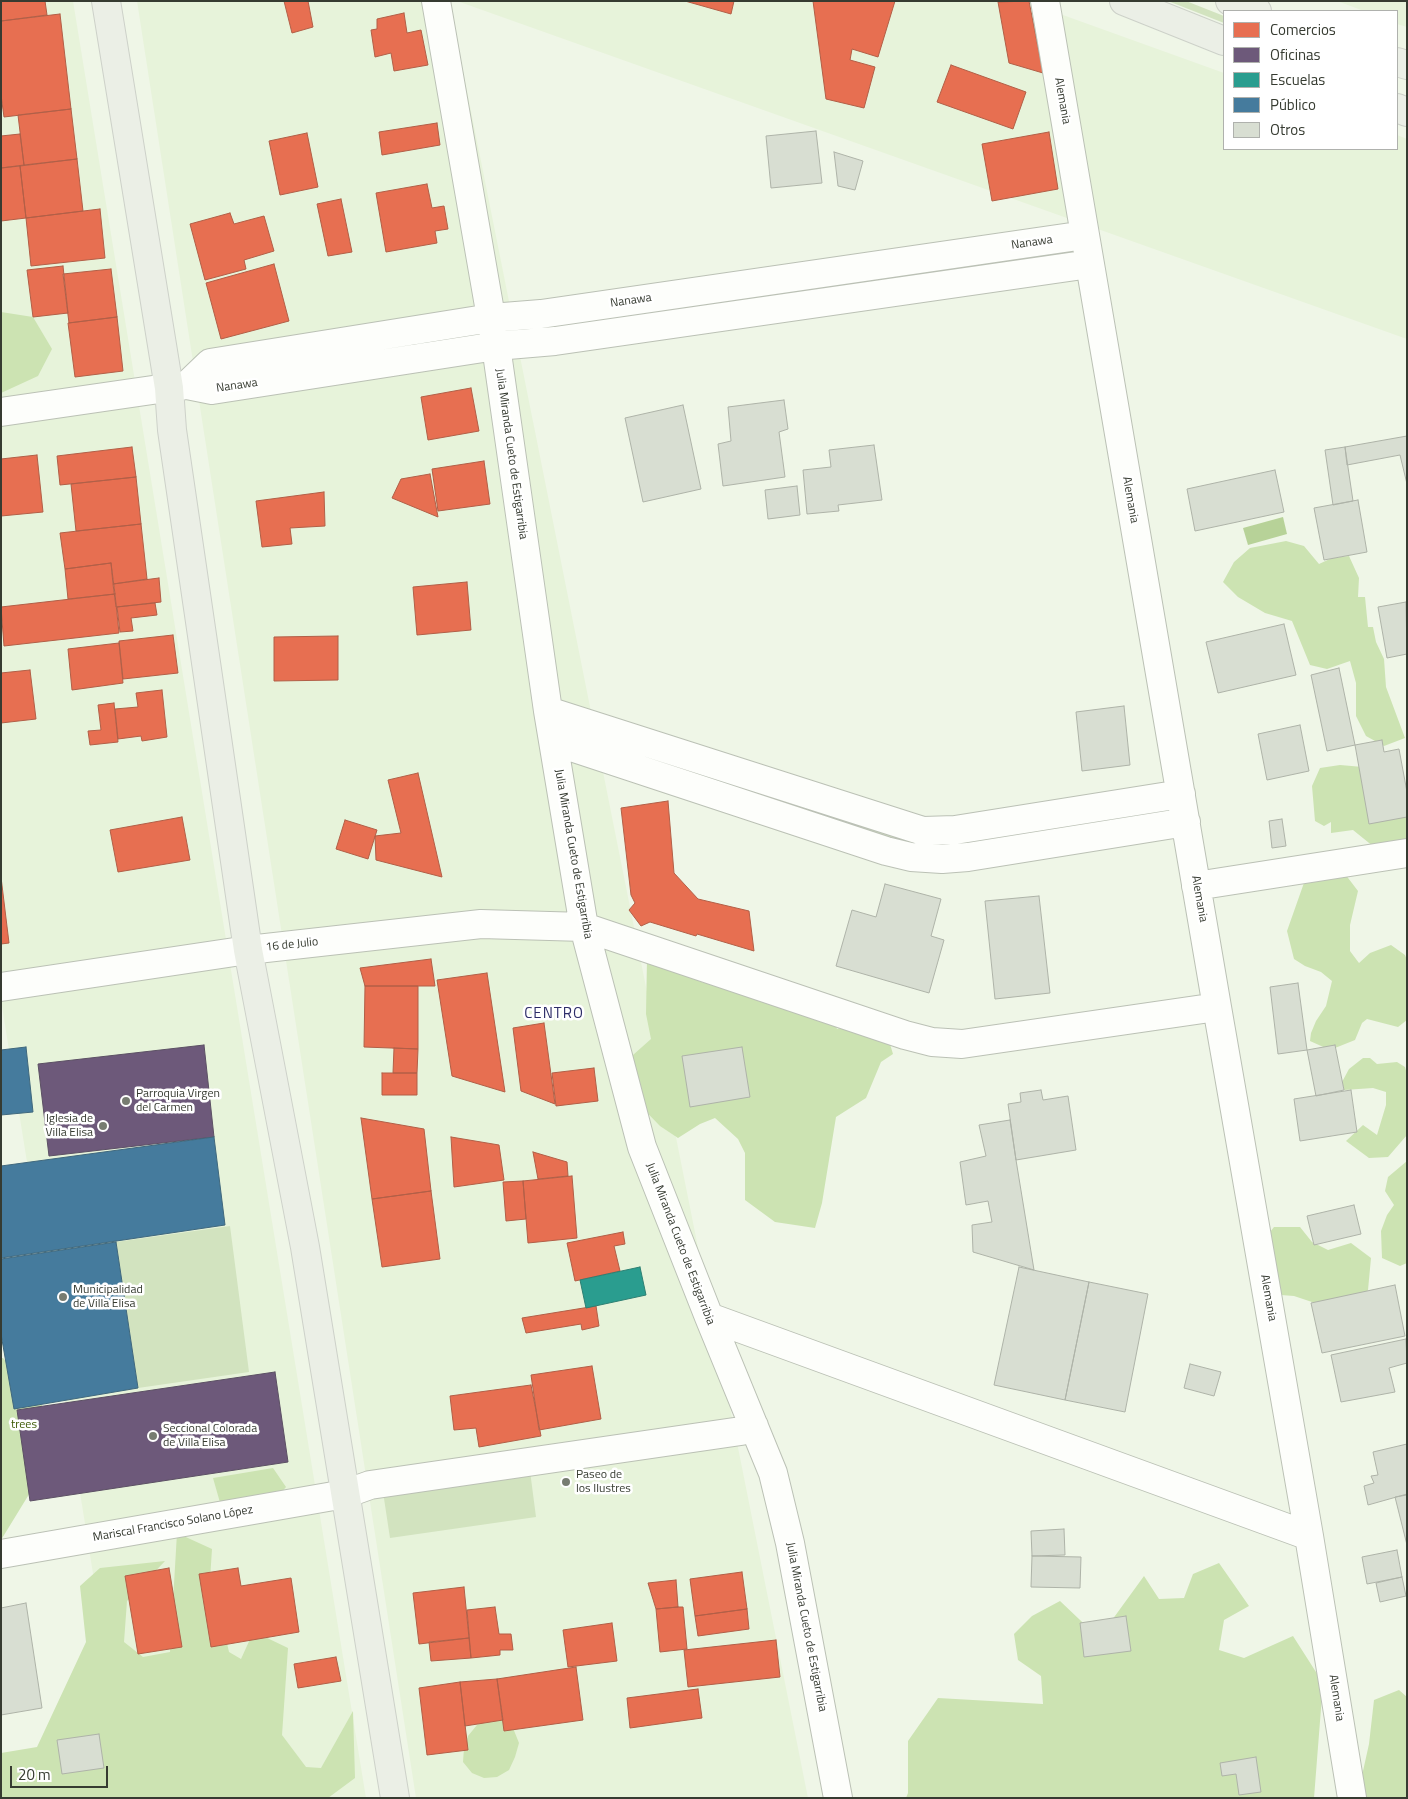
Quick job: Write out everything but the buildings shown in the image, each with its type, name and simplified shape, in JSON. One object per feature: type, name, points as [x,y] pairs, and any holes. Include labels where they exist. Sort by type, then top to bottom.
[{"type":"main road","points":[[106,1],[178,386],[172,430],[248,950],[305,1247],[394,1798]]},
{"type":"main road","points":[[1124,1],[1223,41]]},
{"type":"main road","points":[[1230,1],[1255,10]]},
{"type":"street","name":"Julia Miranda Cueto de Estigarribia","points":[[436,1],[496,346],[548,711],[584,927],[642,1147],[773,1473],[790,1543],[838,1798]]},
{"type":"street","name":"Alemania","points":[[1045,1],[1196,886],[1310,1536],[1352,1798]]},
{"type":"street","name":"Nanawa","points":[[178,386],[210,363],[491,318],[541,314],[1085,235]]},
{"type":"street","name":"Nanawa","points":[[1,412],[178,386],[212,390],[496,346],[555,341],[1090,264]]},
{"type":"street","points":[[548,711],[923,831],[955,830],[1181,794]]},
{"type":"street","points":[[553,741],[886,851],[911,857],[942,859],[968,857],[1186,822]]},
{"type":"street","points":[[1196,886],[1407,853]]},
{"type":"street","name":"16 de Julio","points":[[1,987],[248,950],[481,924],[584,927],[906,1035],[932,1042],[962,1044],[1217,1007]]},
{"type":"street","points":[[709,1317],[1310,1536]]},
{"type":"street","name":"Mariscal Francisco Solano López","points":[[1,1554],[345,1494],[370,1485],[741,1431],[754,1426]]},
{"type":"shaded area","points":[[1,1],[73,1],[366,1798],[129,1798],[1,1000]]},
{"type":"shaded area","points":[[137,1],[449,1],[808,1798],[416,1798]]},
{"type":"shaded area","points":[[457,1],[1024,1],[1223,73],[1223,150],[1398,150],[1398,135],[1407,139],[1407,339]]},
{"type":"shaded area","points":[[1168,1],[1186,1],[1223,16],[1223,23]]},
{"type":"shaded area","points":[[1337,1],[1407,1],[1407,27],[1398,24],[1398,10],[1361,10]]},
{"type":"shaded area","points":[[1069,250],[1070,253],[542,330],[542,327]]},
{"type":"shaded area","points":[[1283,517],[1287,534],[1248,545],[1243,528]]},
{"type":"shaded area","points":[[617,747],[909,840],[1149,813],[1150,816],[946,848],[907,846],[617,749]]},
{"type":"shaded area","points":[[230,1226],[249,1372],[138,1388],[116,1242]]},
{"type":"shaded area","points":[[530,1471],[536,1517],[390,1538],[383,1492]]},
{"type":"green space","points":[[1,312],[33,317],[52,349],[38,376],[1,393]]},
{"type":"green space","points":[[1286,541],[1304,546],[1319,564],[1332,558],[1349,556],[1359,578],[1358,597],[1365,597],[1368,627],[1373,627],[1376,642],[1384,659],[1386,687],[1405,738],[1384,746],[1366,736],[1356,716],[1356,683],[1350,661],[1327,669],[1310,665],[1292,621],[1265,613],[1238,597],[1223,582],[1234,562],[1250,548]]},
{"type":"green space","points":[[1340,765],[1363,767],[1407,814],[1406,841],[1379,851],[1353,830],[1331,833],[1331,822],[1324,826],[1315,821],[1312,786],[1320,768]]},
{"type":"green space","points":[[1342,870],[1358,891],[1350,925],[1350,951],[1359,963],[1370,953],[1391,945],[1405,955],[1407,960],[1407,1020],[1398,1027],[1367,1019],[1362,1023],[1355,1040],[1330,1050],[1310,1041],[1316,1021],[1326,1006],[1332,981],[1321,972],[1305,966],[1294,959],[1287,931],[1305,880]]},
{"type":"green space","points":[[647,959],[704,983],[731,973],[772,999],[798,984],[828,1001],[837,1029],[881,1014],[893,1054],[881,1062],[866,1098],[836,1117],[822,1203],[815,1228],[775,1222],[745,1200],[745,1153],[738,1139],[715,1118],[700,1124],[678,1138],[660,1126],[628,1093],[633,1055],[651,1039],[646,1014]]},
{"type":"green space","points":[[1363,1058],[1370,1058],[1377,1064],[1397,1062],[1405,1067],[1407,1074],[1407,1135],[1388,1157],[1369,1158],[1346,1141],[1363,1125],[1377,1135],[1386,1105],[1386,1092],[1373,1088],[1344,1090],[1342,1082],[1349,1069]]},
{"type":"green space","points":[[1407,1161],[1407,1263],[1400,1266],[1382,1258],[1381,1231],[1387,1215],[1394,1205],[1385,1191],[1388,1177]]},
{"type":"green space","points":[[1274,1227],[1300,1227],[1312,1242],[1328,1250],[1351,1243],[1371,1258],[1368,1290],[1364,1297],[1318,1304],[1294,1296],[1281,1295],[1277,1275],[1259,1246]]},
{"type":"green space","name":"trees","points":[[1,1358],[39,1396],[48,1424],[39,1478],[1,1540]]},
{"type":"green space","points":[[273,1468],[286,1487],[271,1504],[221,1506],[213,1478]]},
{"type":"green space","points":[[177,1533],[212,1549],[208,1610],[220,1613],[229,1652],[241,1659],[251,1637],[263,1636],[288,1648],[282,1735],[306,1767],[321,1768],[353,1711],[355,1778],[328,1798],[1,1798],[1,1753],[37,1747],[86,1642],[80,1586],[100,1568],[165,1561],[127,1601],[124,1642],[143,1657],[170,1652]]},
{"type":"green space","points":[[1219,1563],[1249,1606],[1224,1620],[1219,1650],[1244,1658],[1293,1636],[1323,1683],[1314,1798],[906,1798],[908,1793],[908,1741],[938,1698],[1043,1704],[1041,1676],[1018,1660],[1014,1634],[1032,1616],[1060,1601],[1099,1638],[1144,1576],[1159,1599],[1184,1598],[1193,1574]]},
{"type":"green space","points":[[1399,1690],[1407,1697],[1407,1798],[1362,1798],[1363,1771],[1369,1744],[1374,1700]]},
{"type":"green space","points":[[489,1718],[503,1720],[513,1728],[519,1743],[509,1770],[497,1777],[484,1778],[472,1773],[463,1762],[464,1748],[468,1736],[477,1725]]},
{"type":"place","name":"Parroquia Virgen del Carmen","points":[[126,1101]]},
{"type":"place","name":"Iglesia de Villa Elisa","points":[[103,1126]]},
{"type":"place","name":"Municipalidad de Villa Elisa","points":[[63,1297]]},
{"type":"place","name":"Seccional Colorada de Villa Elisa","points":[[153,1436]]},
{"type":"place","name":"Paseo de los Ilustres","points":[[566,1482]]},
{"type":"district","name":"CENTRO","points":[[554,1014]]}]
